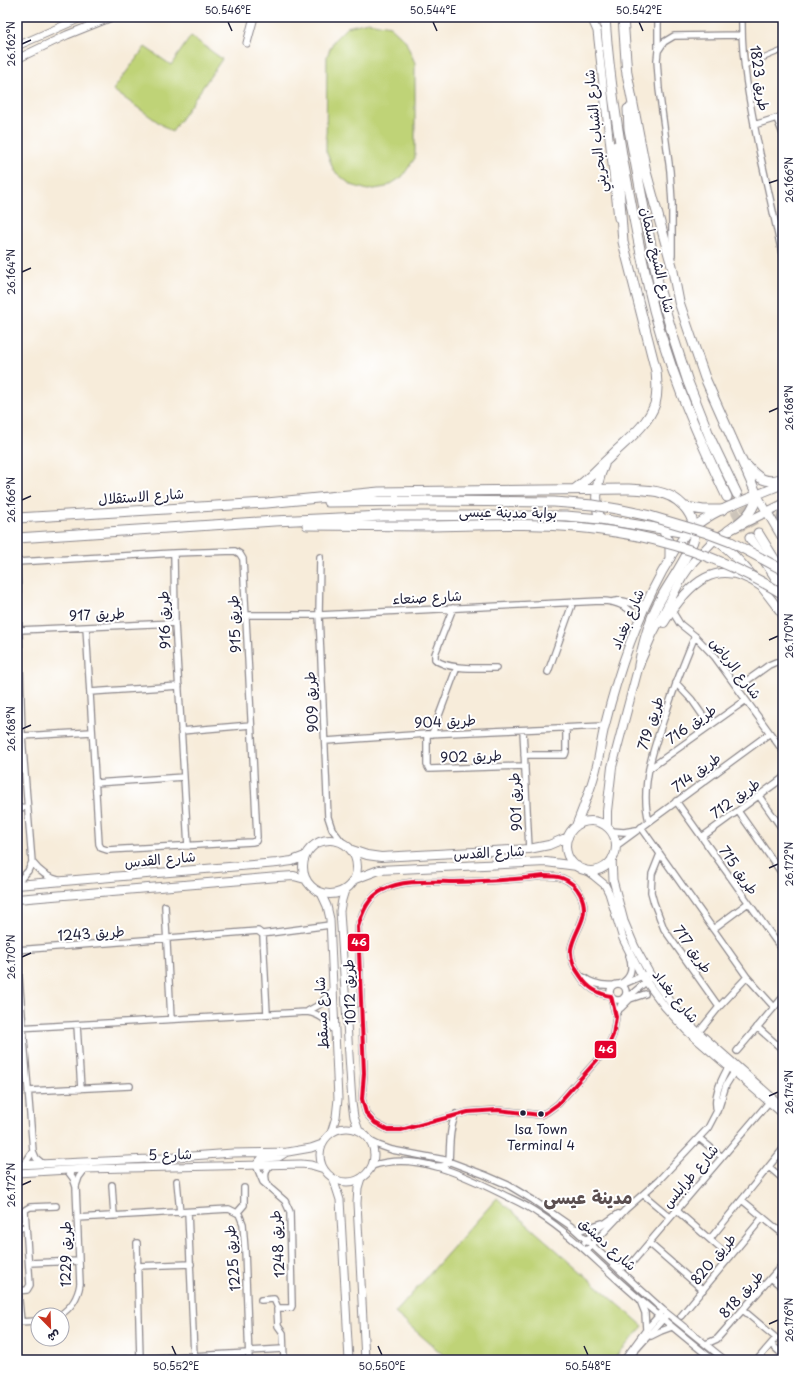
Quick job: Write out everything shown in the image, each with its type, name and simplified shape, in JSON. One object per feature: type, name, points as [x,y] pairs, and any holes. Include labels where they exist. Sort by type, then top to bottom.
[{"type":"main road","name":"شارع الشيخ سلمان","points":[[605,17],[614,108],[627,184],[648,286],[663,339],[701,443],[727,497]]},
{"type":"main road","name":"شارع الشيخ سلمان","points":[[623,17],[630,129],[659,288],[688,382],[711,440],[740,498]]},
{"type":"main road","points":[[626,68],[646,172],[672,266],[679,302],[702,371],[759,500],[783,540]]},
{"type":"main road","points":[[575,489],[592,475],[638,431],[654,405],[657,389],[656,371],[623,242],[614,108]]},
{"type":"main road","points":[[740,457],[755,474],[763,480],[772,481],[783,478]]},
{"type":"main road","points":[[600,519],[596,504],[596,489],[607,459]]},
{"type":"main road","points":[[728,531],[747,516],[759,500],[783,484]]},
{"type":"main road","points":[[267,503],[379,492],[596,489],[648,490],[664,493],[678,500],[686,507],[703,510],[722,510]]},
{"type":"main road","points":[[740,498],[759,500]]},
{"type":"main road","name":"شارع بغداد","points":[[576,826],[596,769],[604,726],[625,655],[647,603],[670,558],[692,531],[705,519],[740,498]]},
{"type":"main road","name":"بوابة مدينة عيسى","points":[[267,503],[427,501],[554,502],[593,505],[650,516],[707,533],[731,542],[783,570]]},
{"type":"main road","name":"شارع الاستقلال","points":[[17,518],[267,503]]},
{"type":"main road","name":"شارع بغداد","points":[[609,829],[607,811],[612,767],[639,665],[652,635],[682,578],[693,562],[714,540],[728,531],[783,504]]},
{"type":"main road","points":[[639,665],[644,640],[650,622],[663,594],[684,562],[691,546],[692,531],[686,507]]},
{"type":"main road","points":[[783,510],[783,526]]},
{"type":"main road","points":[[17,538],[383,516],[537,515],[600,519],[663,529],[692,531],[714,540],[733,555],[762,587],[783,615]]},
{"type":"main road","name":"بوابة مدينة عيسى","points":[[220,525],[431,526],[507,524],[582,528],[616,532],[653,540],[705,556],[758,579],[783,594]]},
{"type":"main road","points":[[663,529],[670,546],[670,558]]},
{"type":"main road","points":[[783,573],[754,536],[783,590]]},
{"type":"main road","points":[[639,665],[672,611],[682,597],[695,584],[712,575],[727,573],[740,575],[751,579],[762,587]]},
{"type":"main road","points":[[591,821],[599,822],[609,829],[614,836],[616,846],[612,858],[603,867],[597,870],[580,868],[572,862],[566,850],[568,837],[576,826],[583,822],[591,821]]},
{"type":"main road","name":"شارع القدس","points":[[352,850],[367,855],[381,857],[529,849],[547,846],[568,837]]},
{"type":"main road","points":[[328,839],[342,842],[352,850],[358,867],[355,879],[345,890],[334,894],[321,893],[312,888],[305,879],[303,864],[305,856],[314,844],[328,839]]},
{"type":"main road","name":"شارع القدس","points":[[17,884],[276,863],[292,861],[305,856]]},
{"type":"main road","name":"شارع القدس","points":[[355,879],[379,870],[546,862],[580,868]]},
{"type":"main road","name":"شارع القدس","points":[[17,899],[278,877],[294,876],[305,879]]},
{"type":"street","points":[[17,46],[82,17]]},
{"type":"street","points":[[17,59],[67,35],[112,17]]},
{"type":"street","points":[[247,43],[254,17]]},
{"type":"street","name":"شارع الشباب البحريني","points":[[591,17],[597,31],[609,131],[616,212],[623,242]]},
{"type":"street","points":[[658,17],[657,60],[659,89],[670,171],[672,203],[672,266]]},
{"type":"street","name":"طريق 1823","points":[[742,17],[744,66],[754,125],[782,244],[783,259]]},
{"type":"street","points":[[658,51],[664,42],[674,36],[742,35]]},
{"type":"street","points":[[744,66],[783,50]]},
{"type":"street","points":[[754,125],[783,116]]},
{"type":"street","points":[[777,119],[783,134]]},
{"type":"street","name":"طريق 915","points":[[32,862],[22,736],[17,562],[174,553],[235,551],[240,554],[242,559],[257,839],[252,842],[103,850],[99,844],[86,627]]},
{"type":"street","name":"طريق 916","points":[[174,553],[175,623],[188,846]]},
{"type":"street","name":"طريق 909","points":[[320,557],[320,615],[329,820],[334,832],[342,842]]},
{"type":"street","name":"شارع صنعاء","points":[[245,615],[320,615],[573,602],[611,602],[621,600],[636,605],[647,603]]},
{"type":"street","points":[[548,672],[573,602]]},
{"type":"street","name":"شارع صنعاء","points":[[611,602],[630,610],[639,621]]},
{"type":"street","points":[[453,608],[435,654],[436,661],[457,667],[496,668]]},
{"type":"street","name":"شارع الرياض","points":[[672,611],[680,624],[695,636],[714,656],[738,687],[783,751]]},
{"type":"street","points":[[665,622],[680,624]]},
{"type":"street","name":"طريق 917","points":[[19,630],[175,623]]},
{"type":"street","name":"طريق 719","points":[[649,821],[646,805],[649,769],[653,749],[676,683],[695,636]]},
{"type":"street","points":[[738,687],[769,665],[776,662],[783,662]]},
{"type":"street","points":[[429,734],[457,667]]},
{"type":"street","points":[[676,683],[692,700],[710,726]]},
{"type":"street","points":[[90,692],[179,686]]},
{"type":"street","name":"طريق 716","points":[[649,769],[746,700]]},
{"type":"street","points":[[181,731],[251,725]]},
{"type":"street","name":"طريق 904","points":[[326,741],[429,734],[604,726]]},
{"type":"street","points":[[524,755],[564,755],[566,752],[566,728]]},
{"type":"street","name":"طريق 901","points":[[523,730],[529,849]]},
{"type":"street","points":[[22,736],[92,732]]},
{"type":"street","name":"طريق 714","points":[[616,846],[770,733]]},
{"type":"street","name":"طريق 902","points":[[429,734],[427,765],[430,769],[525,766]]},
{"type":"street","points":[[95,783],[184,777]]},
{"type":"street","name":"طريق 712","points":[[702,837],[783,778]]},
{"type":"street","points":[[759,796],[783,830]]},
{"type":"street","name":"طريق 715","points":[[676,801],[783,951]]},
{"type":"street","points":[[17,808],[27,807]]},
{"type":"street","points":[[738,811],[783,875]]},
{"type":"street","points":[[609,829],[624,832],[638,829]]},
{"type":"street","name":"طريق 717","points":[[638,829],[660,854],[747,977],[774,1007]]},
{"type":"street","name":"طريق 717","points":[[660,854],[652,874],[652,892],[654,903],[664,929],[719,1007]]},
{"type":"street","name":"شارع بغداد","points":[[612,858],[613,880],[624,920],[656,997],[682,1026],[783,1108]]},
{"type":"street","points":[[32,862],[36,868],[48,876],[61,881]]},
{"type":"street","points":[[17,884],[28,871],[32,862]]},
{"type":"street","name":"شارع بغداد","points":[[580,868],[594,876],[605,885],[609,893],[623,939],[647,977],[680,1014],[783,1114]]},
{"type":"street","name":"طريق 1012","points":[[579,975],[573,962],[572,948],[576,933],[582,920],[584,904],[582,897],[574,885],[563,878],[557,876],[544,876],[508,880],[400,884],[382,890],[370,900],[363,912],[358,927],[364,1073],[362,1099],[366,1113],[388,1130],[394,1131],[420,1126],[456,1114],[485,1110],[540,1115],[547,1112],[558,1104],[605,1051],[613,1035],[617,1014],[611,996]]},
{"type":"street","name":"شارع مسقط","points":[[345,890],[340,911],[352,1103],[354,1117],[359,1131]]},
{"type":"street","name":"شارع مسقط","points":[[321,893],[329,912],[338,1099],[336,1117],[331,1134]]},
{"type":"street","name":"طريق 717","points":[[713,929],[748,902]]},
{"type":"street","points":[[165,906],[171,1019]]},
{"type":"street","name":"طريق 1243","points":[[17,951],[257,931],[262,934],[330,925]]},
{"type":"street","points":[[262,934],[267,1014]]},
{"type":"street","points":[[611,996],[609,991],[628,978],[632,967],[623,939]]},
{"type":"street","points":[[17,951],[20,1028],[28,1092],[32,1151],[42,1164]]},
{"type":"street","points":[[579,975],[599,985],[619,985],[647,977]]},
{"type":"street","points":[[579,975],[591,989],[611,996],[617,1000],[633,993],[647,977]]},
{"type":"street","points":[[702,1028],[747,977]]},
{"type":"street","points":[[617,1014],[626,992],[619,985]]},
{"type":"street","points":[[307,1012],[319,1005],[333,990]]},
{"type":"street","points":[[633,993],[656,997]]},
{"type":"street","points":[[617,1014],[624,1004],[630,999],[645,994]]},
{"type":"street","points":[[737,1051],[783,997]]},
{"type":"street","points":[[20,1028],[307,1012],[315,1013],[322,1017],[334,1030]]},
{"type":"street","points":[[77,1025],[81,1089]]},
{"type":"street","points":[[757,1027],[783,1050]]},
{"type":"street","points":[[589,1242],[659,1180],[699,1138],[711,1123],[717,1111],[715,1106],[716,1097],[721,1083],[733,1067]]},
{"type":"street","points":[[28,1092],[130,1086]]},
{"type":"street","name":"شارع طرابلس","points":[[630,1265],[769,1102]]},
{"type":"street","points":[[432,1166],[443,1166],[449,1162],[452,1126],[456,1114]]},
{"type":"street","points":[[446,1117],[452,1126]]},
{"type":"street","points":[[333,1178],[340,1181],[354,1181],[361,1178],[372,1166],[374,1154],[370,1141],[359,1131],[345,1128],[331,1134],[322,1144],[321,1159],[324,1168],[333,1178],[340,1200],[349,1360]]},
{"type":"street","points":[[699,1138],[722,1157]]},
{"type":"street","name":"شارع دمشق","points":[[370,1141],[378,1146],[439,1159],[485,1175],[512,1188],[550,1211],[572,1227],[663,1310],[725,1360]]},
{"type":"street","name":"شارع 5","points":[[21,1165],[156,1159],[233,1153],[288,1152],[311,1148],[322,1144]]},
{"type":"street","name":"طريق 820","points":[[710,1239],[783,1149]]},
{"type":"street","points":[[21,1165],[32,1151]]},
{"type":"street","points":[[439,1159],[449,1151]]},
{"type":"street","points":[[256,1165],[262,1158],[279,1157],[288,1152]]},
{"type":"street","name":"شارع دمشق","points":[[372,1166],[388,1162],[405,1161],[432,1166],[453,1172],[477,1182],[538,1213],[583,1249],[638,1299],[713,1360]]},
{"type":"street","name":"شارع 5","points":[[17,1173],[84,1169],[300,1164],[324,1168]]},
{"type":"street","name":"طريق 1248","points":[[256,1165],[263,1182],[285,1201],[290,1212],[292,1306],[291,1308],[278,1308]]},
{"type":"street","points":[[270,1165],[266,1171],[265,1179],[270,1188]]},
{"type":"street","points":[[769,1167],[783,1179]]},
{"type":"street","name":"طريق 1229","points":[[76,1186],[84,1169]]},
{"type":"street","name":"طريق 1229","points":[[67,1170],[73,1178],[76,1186],[79,1261],[79,1291],[69,1307]]},
{"type":"street","points":[[361,1178],[358,1188],[357,1203],[365,1360]]},
{"type":"street","points":[[177,1181],[180,1213]]},
{"type":"street","points":[[112,1185],[114,1216]]},
{"type":"street","points":[[237,1213],[244,1205],[244,1188]]},
{"type":"street","points":[[644,1194],[670,1217]]},
{"type":"street","points":[[742,1200],[783,1234]]},
{"type":"street","points":[[30,1321],[19,1322],[18,1291],[29,1288],[29,1263],[25,1212],[28,1208],[56,1206]]},
{"type":"street","name":"طريق 1225","points":[[77,1218],[228,1209],[237,1213],[242,1220],[244,1231],[249,1360]]},
{"type":"street","points":[[583,1249],[598,1229],[625,1210]]},
{"type":"street","points":[[676,1210],[730,1257]]},
{"type":"street","points":[[188,1212],[194,1356]]},
{"type":"street","name":"طريق 820","points":[[681,1316],[763,1218]]},
{"type":"street","points":[[572,1227],[581,1230],[610,1220]]},
{"type":"street","points":[[17,1228],[26,1227]]},
{"type":"street","points":[[137,1243],[140,1359]]},
{"type":"street","points":[[649,1243],[703,1290]]},
{"type":"street","points":[[29,1263],[79,1261]]},
{"type":"street","points":[[137,1266],[190,1264]]},
{"type":"street","name":"طريق 818","points":[[706,1344],[717,1340],[783,1264]]},
{"type":"street","points":[[617,1268],[630,1265]]},
{"type":"street","points":[[629,1279],[628,1272],[630,1265]]},
{"type":"street","points":[[772,1278],[783,1288]]},
{"type":"street","points":[[261,1300],[274,1299],[278,1308],[278,1326],[283,1333],[284,1360]]},
{"type":"street","points":[[638,1299],[645,1313],[646,1330]]},
{"type":"street","points":[[625,1360],[644,1341],[661,1318],[663,1310]]},
{"type":"street","points":[[743,1310],[776,1338],[757,1360]]},
{"type":"street","points":[[625,1360],[646,1330],[668,1314]]},
{"type":"street","points":[[644,1341],[661,1331],[672,1327]]},
{"type":"street","points":[[716,1353],[717,1340]]},
{"type":"street","points":[[771,1344],[783,1355]]},
{"type":"street","points":[[118,1360],[283,1349]]},
{"type":"green space","points":[[368,22],[390,26],[405,40],[415,63],[415,158],[402,177],[386,187],[368,190],[351,185],[334,171],[326,151],[327,56],[334,40],[347,27]]},
{"type":"green space","points":[[191,36],[222,59],[172,132],[113,90],[145,47],[171,65]]},
{"type":"green space","points":[[497,1198],[643,1326],[613,1360],[449,1360],[395,1313]]},
{"type":"tunnel","points":[[737,494],[758,533]]},
{"type":"tunnel","points":[[728,498],[750,538]]},
{"type":"transit line","name":"46","points":[[544,876],[562,878],[573,884],[582,899],[584,905],[583,917],[572,945],[571,956],[573,964],[584,981],[598,992],[611,996],[616,1017],[613,1035],[605,1051],[558,1104],[540,1115],[498,1110],[468,1112],[401,1130],[388,1130],[375,1123],[366,1113],[362,1099],[364,1073],[358,927],[366,906],[378,893],[391,886],[400,884],[489,881],[544,876]]},
{"type":"place","name":"Isa Town Terminal 4","points":[[541,1114]]},
{"type":"district","name":"مدينة عيسى","points":[[588,1196]]}]
